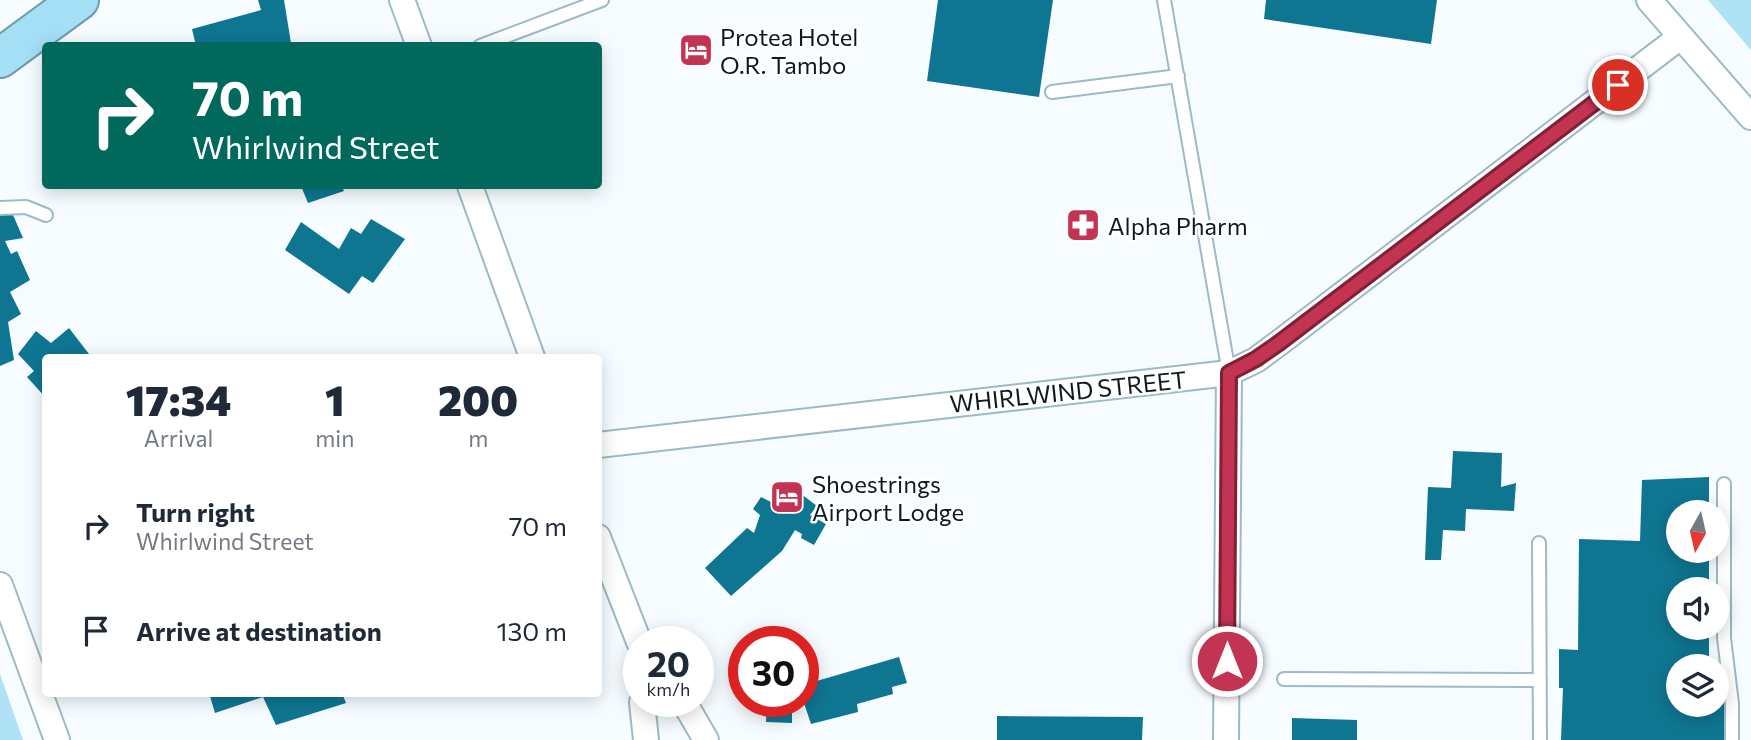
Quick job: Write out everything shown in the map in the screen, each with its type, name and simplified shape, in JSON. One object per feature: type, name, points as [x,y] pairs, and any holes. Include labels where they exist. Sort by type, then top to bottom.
[{"type":"highway","points":[[0,58],[79,0]]},
{"type":"street","points":[[402,0],[418,42]]},
{"type":"street","points":[[1648,0],[1751,117]]},
{"type":"street","name":"WHIRLWIND STREET","points":[[602,445],[1229,373],[1279,343],[1680,37]]},
{"type":"street","points":[[471,189],[531,354]]},
{"type":"street","points":[[1226,740],[1229,373]]},
{"type":"street","points":[[602,547],[633,626]]},
{"type":"street","points":[[0,585],[57,740]]},
{"type":"street","points":[[644,717],[646,740]]},
{"type":"street","points":[[693,717],[706,740]]},
{"type":"lane","points":[[491,42],[602,0]]},
{"type":"lane","points":[[1164,0],[1229,373]]},
{"type":"lane","points":[[1052,92],[1178,76]]},
{"type":"lane","points":[[0,208],[26,207],[46,215]]},
{"type":"lane","points":[[1724,484],[1724,638],[1732,704],[1732,740]]},
{"type":"lane","points":[[1539,543],[1540,740]]},
{"type":"lane","points":[[1284,679],[1540,680]]},
{"type":"shaded area","points":[[1708,0],[1751,0],[1751,50]]},
{"type":"shaded area","points":[[0,674],[23,740],[0,740]]},
{"type":"building","points":[[258,0],[284,0],[291,42],[195,42],[192,29],[261,10]]},
{"type":"building","points":[[938,0],[1053,0],[1039,97],[927,81]]},
{"type":"building","points":[[1266,0],[1437,0],[1431,44],[1264,19]]},
{"type":"building","points":[[302,189],[344,191],[308,203]]},
{"type":"building","points":[[10,208],[23,238],[5,241],[11,254],[17,251],[30,280],[10,292],[21,314],[8,322],[14,360],[0,366],[0,212]]},
{"type":"building","points":[[371,219],[405,239],[373,283],[362,276],[349,294],[285,250],[301,222],[339,249],[351,228],[361,234]]},
{"type":"building","points":[[69,328],[89,354],[42,354],[42,394],[27,377],[34,371],[18,354],[36,331],[51,343]]},
{"type":"building","points":[[1453,451],[1502,453],[1501,487],[1516,483],[1514,511],[1466,509],[1465,531],[1443,530],[1441,560],[1425,560],[1428,487],[1451,488]]},
{"type":"building","points":[[1709,477],[1709,500],[1666,500],[1666,564],[1709,564],[1709,577],[1666,577],[1666,640],[1709,640],[1709,654],[1666,654],[1666,717],[1724,717],[1724,740],[1561,740],[1563,688],[1559,688],[1559,649],[1578,650],[1579,539],[1640,541],[1642,480]]},
{"type":"building","points":[[784,481],[817,506],[810,515],[826,524],[814,545],[801,538],[802,534],[795,530],[782,551],[731,596],[705,568],[747,528],[754,533],[760,515],[753,509],[761,497],[771,502]]},
{"type":"building","points":[[899,657],[907,683],[892,687],[893,694],[857,704],[858,712],[811,724],[809,717],[819,717],[819,680]]},
{"type":"building","points":[[210,697],[263,697],[215,713]]},
{"type":"building","points":[[263,697],[344,697],[346,703],[276,725]]},
{"type":"building","points":[[997,716],[1143,717],[1142,740],[997,740]]},
{"type":"building","points":[[766,717],[792,717],[792,723],[766,722]]},
{"type":"building","points":[[1292,718],[1357,720],[1357,740],[1292,740]]},
{"type":"place","name":"Protea Hotel O.R. Tambo","points":[[696,50]]},
{"type":"place","name":"Alpha Pharm","points":[[1083,225]]},
{"type":"place","name":"Shoestrings Airport Lodge","points":[[787,497]]},
{"type":"route","points":[[1227,661],[1229,373],[1279,343],[1618,85]]}]
